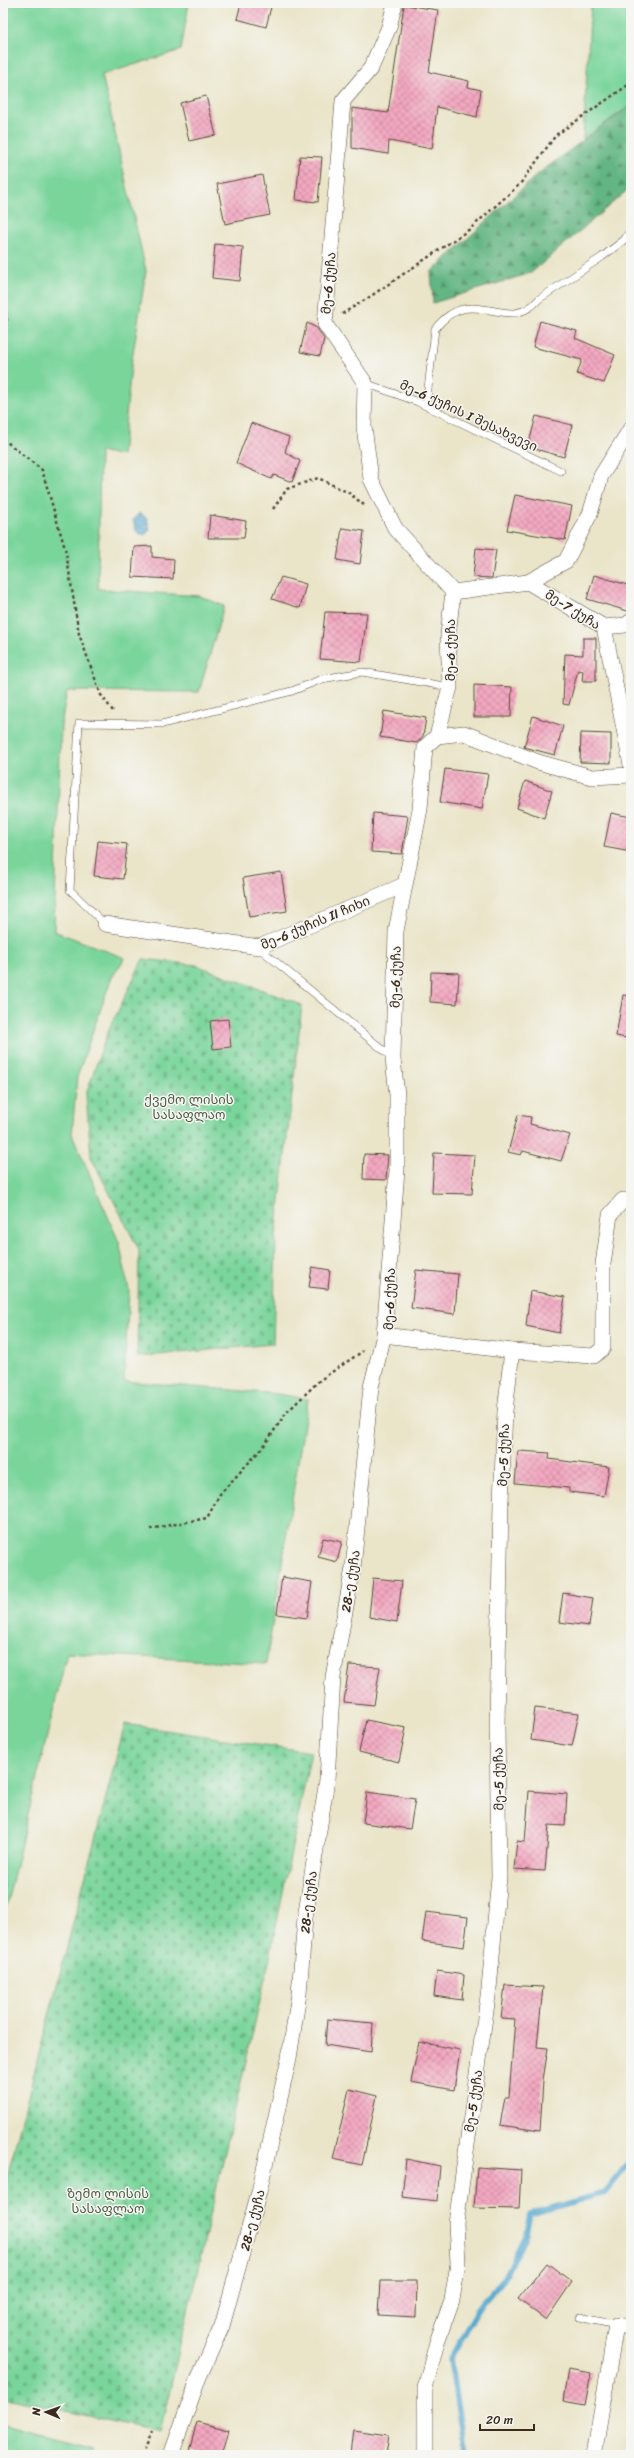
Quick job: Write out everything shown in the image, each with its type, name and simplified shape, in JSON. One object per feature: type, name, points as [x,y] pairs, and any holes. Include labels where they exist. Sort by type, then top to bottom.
[{"type":"street","name":"მე-6 ქუჩა","points":[[365,383],[325,324],[343,101],[371,68],[389,27],[395,3]]},
{"type":"street","points":[[365,383],[364,427],[371,479],[395,528],[453,592],[528,582],[566,561],[590,514],[601,476],[631,428]]},
{"type":"street","name":"მე-7 ქუჩა","points":[[528,582],[604,627],[631,765]]},
{"type":"street","name":"მე-6 ქუჩა","points":[[453,592],[448,635],[450,687],[437,736],[425,747],[420,809],[396,931],[393,1058],[397,1095],[397,1170],[384,1335],[512,1351]]},
{"type":"street","points":[[604,627],[626,625],[631,621]]},
{"type":"street","points":[[437,736],[464,734],[538,762],[592,776],[631,775]]},
{"type":"street","name":"მე-6 ქუჩის II ჩიხი","points":[[104,924],[259,948],[404,885]]},
{"type":"street","points":[[512,1351],[594,1356],[603,1348],[603,1264],[610,1215],[623,1200],[631,1200]]},
{"type":"street","name":"28-ე ქუჩა","points":[[172,2455],[199,2377],[222,2326],[261,2185],[289,2058],[299,1994],[308,1896],[327,1780],[333,1677],[353,1568],[372,1387],[384,1335]]},
{"type":"street","name":"მე-5 ქუჩა","points":[[426,2455],[425,2388],[437,2342],[452,2300],[458,2263],[456,2223],[489,1989],[499,1877],[497,1725],[501,1501],[505,1411],[512,1351]]},
{"type":"street","points":[[594,2455],[624,2326]]},
{"type":"lane","points":[[426,406],[435,329],[442,320],[462,309],[478,306],[513,314],[531,308],[539,299],[602,257],[624,240],[631,230]]},
{"type":"lane","name":"მე-6 ქუჩის I შესახვევი","points":[[365,383],[426,406],[561,471]]},
{"type":"lane","points":[[104,924],[70,890],[79,723],[162,724],[292,691],[322,679],[362,672],[450,687]]},
{"type":"lane","points":[[259,948],[393,1058]]},
{"type":"lane","points":[[580,2317],[624,2326]]},
{"type":"path","points":[[325,324],[368,298],[470,229],[520,184],[556,135],[631,83]]},
{"type":"path","points":[[3,282],[7,322],[3,334]]},
{"type":"path","points":[[3,439],[42,470],[66,552],[79,634],[100,695],[122,723]]},
{"type":"path","points":[[273,509],[287,489],[318,478],[349,493],[366,506]]},
{"type":"path","points":[[150,1529],[207,1518],[220,1494],[263,1447],[286,1413],[320,1380],[384,1335]]},
{"type":"path","points":[[142,2455],[152,2431]]},
{"type":"green space","points":[[3,3],[189,3],[181,50],[102,75],[146,271],[131,366],[122,456],[100,451],[98,589],[200,596],[224,606],[199,692],[67,691],[61,725],[54,931],[125,958],[111,979],[77,1077],[72,1134],[119,1242],[129,1290],[124,1381],[278,1394],[308,1399],[266,1664],[67,1653],[3,1919]]},
{"type":"green space","points":[[591,3],[631,3],[631,105],[583,139]]},
{"type":"green space","points":[[631,105],[631,187],[531,273],[433,303],[431,272],[539,173]]},
{"type":"green space","name":"ქვემო ლისის სასაფლაო","points":[[143,959],[196,965],[302,1005],[276,1236],[273,1344],[137,1357],[139,1250],[91,1157],[86,1094],[107,1034]]},
{"type":"green space","name":"ზემო ლისის სასაფლაო","points":[[125,1724],[311,1752],[269,1962],[160,2432],[3,2397],[3,2192]]},
{"type":"green space","points":[[3,2425],[93,2448],[90,2455],[3,2455]]},
{"type":"water","points":[[139,513],[147,518],[150,530],[144,536],[136,531],[133,520]]},
{"type":"building","points":[[241,3],[272,3],[266,27],[237,19]]},
{"type":"building","points":[[404,5],[438,10],[429,72],[469,81],[468,87],[481,90],[477,117],[437,107],[432,149],[389,141],[388,154],[352,148],[352,108],[388,113]]},
{"type":"building","points":[[206,96],[216,135],[189,141],[180,103]]},
{"type":"building","points":[[300,156],[322,157],[318,202],[296,200]]},
{"type":"building","points":[[262,175],[270,215],[225,224],[217,184]]},
{"type":"building","points":[[215,244],[243,247],[240,281],[212,278]]},
{"type":"building","points":[[540,321],[577,331],[575,338],[615,355],[604,383],[577,374],[582,360],[533,347]]},
{"type":"building","points":[[307,323],[317,328],[324,339],[320,356],[300,352]]},
{"type":"building","points":[[536,416],[572,425],[564,457],[528,447]]},
{"type":"building","points":[[251,423],[289,437],[285,452],[300,461],[292,482],[274,475],[271,479],[236,463]]},
{"type":"building","points":[[515,495],[572,506],[565,540],[507,530]]},
{"type":"building","points":[[210,515],[246,521],[244,538],[208,538]]},
{"type":"building","points":[[342,528],[364,531],[360,564],[337,560]]},
{"type":"building","points":[[152,546],[152,557],[174,559],[173,579],[132,577],[134,547]]},
{"type":"building","points":[[476,548],[496,550],[492,578],[473,577]]},
{"type":"building","points":[[594,575],[631,586],[631,612],[587,599]]},
{"type":"building","points":[[281,577],[306,584],[300,608],[272,599]]},
{"type":"building","points":[[325,612],[367,613],[361,662],[320,659]]},
{"type":"building","points":[[583,638],[596,638],[596,681],[582,681],[583,671],[578,670],[569,705],[563,704],[565,654],[583,655]]},
{"type":"building","points":[[474,685],[512,687],[511,717],[474,717]]},
{"type":"building","points":[[384,711],[426,718],[423,736],[417,743],[380,737]]},
{"type":"building","points":[[533,716],[563,726],[555,755],[524,747]]},
{"type":"building","points":[[581,733],[611,734],[611,763],[580,762]]},
{"type":"building","points":[[445,769],[488,774],[482,809],[440,802]]},
{"type":"building","points":[[525,781],[552,791],[544,818],[517,808]]},
{"type":"building","points":[[373,813],[408,816],[402,854],[371,852]]},
{"type":"building","points":[[611,813],[631,817],[631,852],[604,847]]},
{"type":"building","points":[[98,841],[127,844],[123,879],[94,876]]},
{"type":"building","points":[[281,872],[287,911],[249,917],[243,878]]},
{"type":"building","points":[[431,972],[459,973],[457,1004],[430,1002]]},
{"type":"building","points":[[623,995],[631,996],[631,1039],[616,1036]]},
{"type":"building","points":[[228,1019],[231,1047],[213,1049],[210,1021]]},
{"type":"building","points":[[518,1115],[531,1117],[530,1124],[570,1135],[561,1161],[523,1151],[521,1155],[508,1152]]},
{"type":"building","points":[[434,1153],[475,1155],[472,1194],[432,1193]]},
{"type":"building","points":[[364,1154],[388,1155],[386,1180],[363,1179]]},
{"type":"building","points":[[312,1267],[330,1270],[328,1289],[309,1287]]},
{"type":"building","points":[[416,1270],[458,1274],[455,1314],[411,1308]]},
{"type":"building","points":[[530,1291],[565,1297],[559,1333],[526,1326]]},
{"type":"building","points":[[518,1451],[550,1453],[549,1459],[609,1467],[604,1496],[569,1492],[569,1488],[515,1483]]},
{"type":"building","points":[[323,1538],[342,1542],[337,1562],[318,1557]]},
{"type":"building","points":[[282,1577],[312,1582],[307,1618],[277,1614]]},
{"type":"building","points":[[373,1578],[402,1581],[397,1622],[369,1617]]},
{"type":"building","points":[[563,1593],[593,1598],[589,1626],[559,1622]]},
{"type":"building","points":[[349,1665],[380,1667],[374,1705],[344,1702]]},
{"type":"building","points":[[535,1708],[579,1713],[572,1746],[531,1740]]},
{"type":"building","points":[[366,1720],[406,1728],[399,1762],[359,1752]]},
{"type":"building","points":[[529,1791],[567,1794],[565,1826],[549,1825],[545,1871],[514,1869],[517,1841],[525,1842]]},
{"type":"building","points":[[367,1792],[415,1799],[410,1829],[363,1823]]},
{"type":"building","points":[[426,1912],[468,1917],[464,1947],[422,1941]]},
{"type":"building","points":[[437,1971],[464,1975],[462,2000],[434,1996]]},
{"type":"building","points":[[505,1985],[543,1987],[537,2047],[548,2048],[543,2080],[540,2131],[500,2125],[505,2097],[509,2097],[515,2019],[501,2018]]},
{"type":"building","points":[[327,2019],[373,2023],[371,2052],[325,2045]]},
{"type":"building","points":[[419,2042],[460,2050],[454,2090],[411,2082]]},
{"type":"building","points":[[349,2089],[377,2096],[362,2165],[333,2159]]},
{"type":"building","points":[[406,2159],[440,2166],[437,2201],[402,2197]]},
{"type":"building","points":[[477,2167],[521,2170],[519,2209],[474,2208]]},
{"type":"building","points":[[547,2263],[572,2282],[546,2320],[518,2299]]},
{"type":"building","points":[[380,2281],[417,2281],[416,2317],[378,2315]]},
{"type":"building","points":[[568,2369],[591,2373],[585,2405],[563,2401]]},
{"type":"building","points":[[197,2422],[229,2430],[222,2455],[208,2455],[189,2451]]},
{"type":"building","points":[[353,2430],[389,2435],[386,2455],[350,2455]]},
{"type":"waterway","points":[[465,2455],[450,2359],[478,2309],[503,2279],[526,2234],[530,2214],[605,2193],[631,2159]]}]
